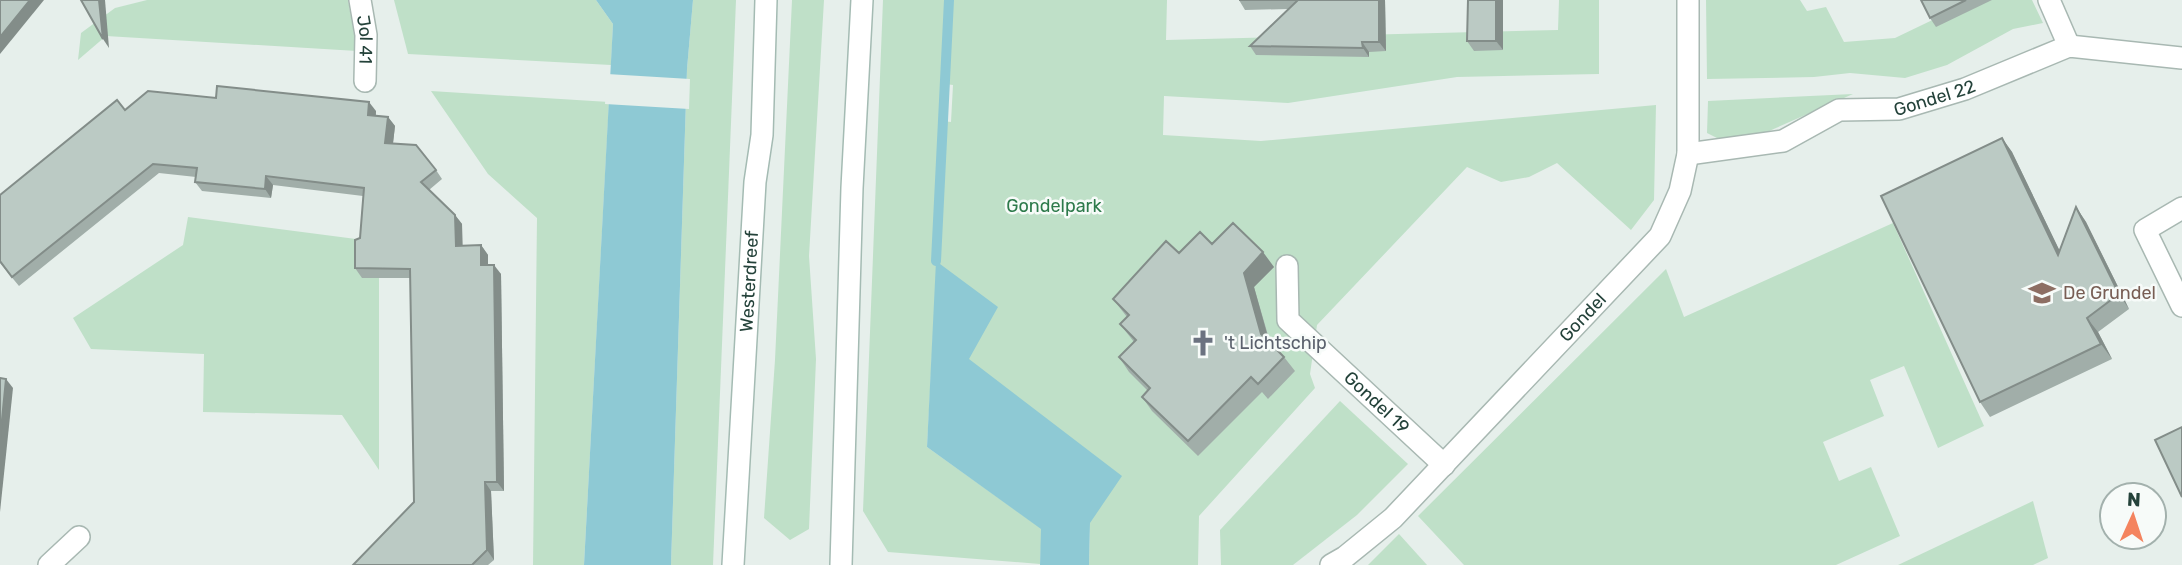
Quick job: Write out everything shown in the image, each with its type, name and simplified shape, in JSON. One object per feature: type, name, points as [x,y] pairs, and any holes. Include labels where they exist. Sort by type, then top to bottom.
[{"type":"street","name":"Jol 41","points":[[360,0],[366,35],[365,81]]},
{"type":"street","name":"Westerdreef","points":[[733,565],[755,182],[762,135],[766,0]]},
{"type":"street","points":[[841,565],[852,188],[862,0]]},
{"type":"street","name":"Gondel","points":[[1331,565],[1393,518],[1660,236],[1680,191],[1688,153],[1688,0]]},
{"type":"street","points":[[2049,0],[2068,46]]},
{"type":"street","name":"Gondel 22","points":[[1688,153],[1783,141],[1839,110],[1899,109],[1965,89],[2068,46],[2182,58]]},
{"type":"street","points":[[2182,208],[2145,230],[2182,306]]},
{"type":"street","name":"Gondel 19","points":[[1287,266],[1288,320],[1444,465]]},
{"type":"street","points":[[49,565],[79,537]]},
{"type":"green space","points":[[147,0],[348,0],[357,51],[106,36],[78,60],[81,33],[115,8]]},
{"type":"green space","points":[[394,0],[596,0],[613,24],[611,65],[408,54]]},
{"type":"green space","points":[[693,0],[736,0],[713,565],[671,565],[687,69]]},
{"type":"green space","points":[[792,0],[824,0],[809,256],[816,359],[809,529],[790,540],[764,518],[775,360]]},
{"type":"green space","name":"Gondelpark","points":[[883,0],[1167,0],[1166,40],[1558,30],[1559,0],[1599,0],[1599,74],[1457,77],[1288,103],[1164,96],[1163,135],[1261,141],[1656,105],[1654,200],[1631,230],[1557,163],[1529,177],[1501,182],[1467,167],[1317,325],[1310,374],[1315,388],[1199,516],[1198,565],[1089,565],[1090,523],[968,359],[937,262],[927,447],[1042,529],[1040,564],[888,552],[863,511]],"holes":[[[945,84],[953,85],[951,122],[943,121]]]},
{"type":"green space","points":[[1706,0],[1800,0],[1807,11],[1826,7],[1844,42],[1895,38],[1974,0],[2032,0],[2043,23],[2013,29],[1947,65],[1905,78],[1850,73],[1814,77],[1707,79]]},
{"type":"green space","points":[[431,91],[609,102],[584,565],[533,565],[537,218],[488,174]]},
{"type":"green space","points":[[1853,94],[1742,143],[1729,144],[1707,133],[1708,101]]},
{"type":"green space","points":[[188,217],[379,242],[379,470],[342,415],[203,412],[204,354],[91,349],[73,318],[183,245]]},
{"type":"green space","points":[[1893,223],[1984,426],[1938,448],[1904,366],[1870,380],[1884,416],[1823,442],[1839,481],[1871,467],[1900,536],[1836,565],[1464,565],[1418,516],[1666,269],[1684,317]]},
{"type":"green space","points":[[1340,401],[1408,464],[1357,515],[1293,565],[1221,565],[1220,530]]},
{"type":"green space","points":[[2033,501],[2048,558],[2033,565],[1898,565]]},
{"type":"green space","points":[[1399,534],[1427,565],[1368,565]]},
{"type":"water","points":[[596,0],[693,0],[687,69],[671,565],[584,565],[613,24]]},
{"type":"water","points":[[936,261],[998,307],[969,359],[1122,476],[1090,523],[1089,565],[1040,565],[1041,529],[927,447]]},
{"type":"pier","points":[[607,74],[690,79],[689,109],[605,104]]},
{"type":"building","points":[[0,0],[30,0],[0,37]]},
{"type":"building","points":[[81,0],[99,0],[103,39]]},
{"type":"building","points":[[1298,0],[1379,0],[1379,42],[1362,42],[1363,48],[1250,46]]},
{"type":"building","points":[[1468,0],[1496,0],[1496,41],[1467,41]]},
{"type":"building","points":[[1921,0],[1966,0],[1930,18]]},
{"type":"building","points":[[217,86],[369,102],[368,115],[388,117],[385,143],[416,145],[436,170],[421,182],[455,215],[456,246],[481,245],[481,265],[494,265],[497,482],[485,482],[487,550],[472,565],[353,565],[414,502],[410,269],[355,268],[355,240],[360,238],[364,188],[266,176],[265,189],[195,182],[197,168],[153,164],[12,277],[0,261],[0,195],[117,100],[125,110],[148,91],[216,98]]},
{"type":"building","points":[[2002,138],[2058,255],[2076,207],[2119,294],[2087,318],[2101,344],[1980,402],[1881,196]]},
{"type":"building","name":"'t Lichtschip","points":[[1233,223],[1263,252],[1244,273],[1261,334],[1284,357],[1258,384],[1251,377],[1188,441],[1142,397],[1150,388],[1119,357],[1136,340],[1120,324],[1129,315],[1113,299],[1166,241],[1179,253],[1200,232],[1212,244]]},
{"type":"building","points":[[0,378],[6,379],[0,440]]},
{"type":"building","points":[[2182,427],[2182,497],[2155,440]]},
{"type":"waterway","points":[[936,261],[949,0]]},
{"type":"place","name":"De Grundel","points":[[2042,293]]},
{"type":"place","name":"'t Lichtschip","points":[[1203,343]]}]
